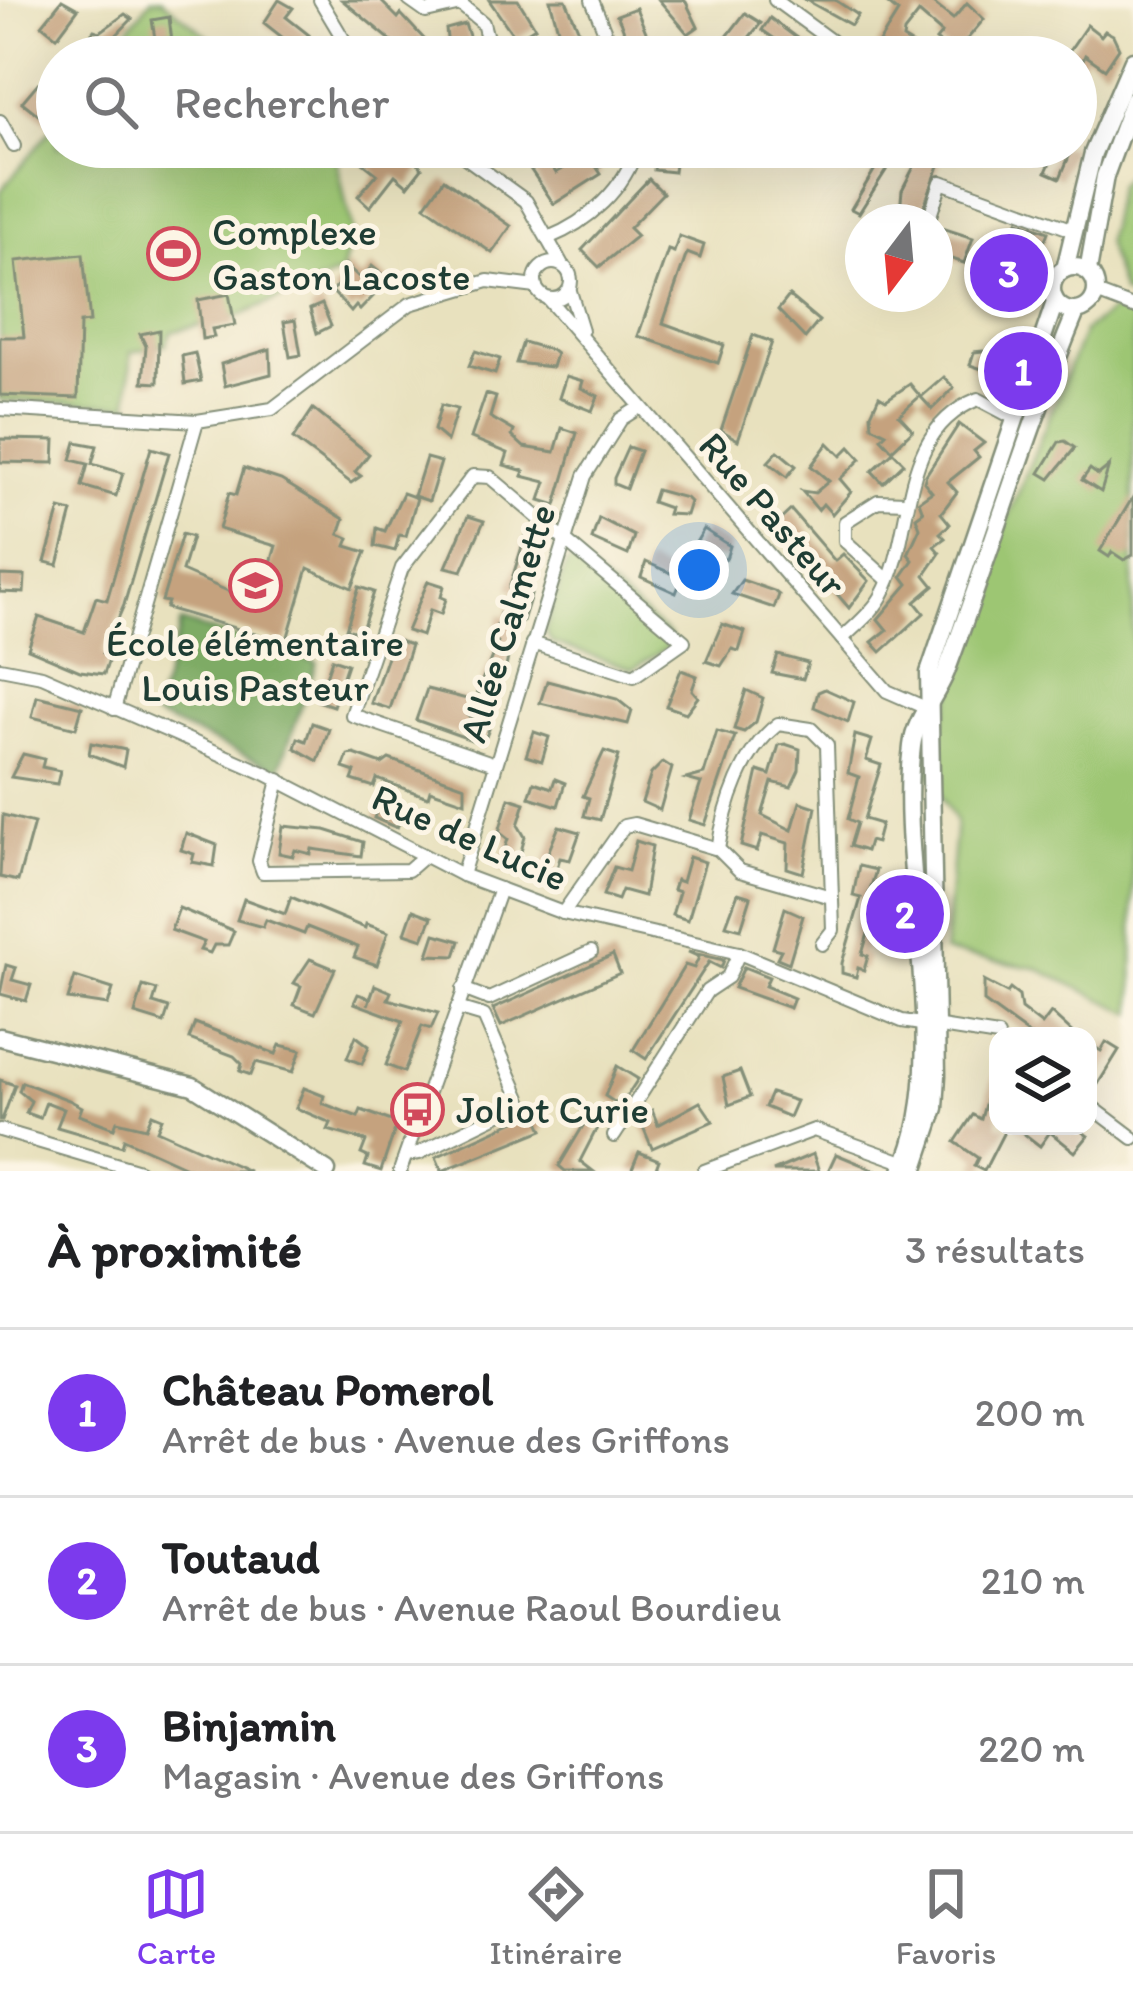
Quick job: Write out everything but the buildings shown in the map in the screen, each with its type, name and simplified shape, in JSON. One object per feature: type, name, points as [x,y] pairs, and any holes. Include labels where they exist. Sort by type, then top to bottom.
[{"type":"street","points":[[320,0],[342,36]]},
{"type":"street","points":[[409,0],[426,12],[458,2],[483,23],[486,36]]},
{"type":"street","points":[[592,0],[607,36]]},
{"type":"street","points":[[776,0],[825,36]]},
{"type":"street","points":[[1097,144],[1133,60]]},
{"type":"street","points":[[704,1171],[733,1165],[814,1130],[913,1169],[935,1108],[929,1024],[929,673],[1016,419],[1076,312],[1090,306],[1096,292],[1088,271],[1105,176],[1133,100]]},
{"type":"street","points":[[0,121],[14,146]]},
{"type":"street","name":"Rue Pasteur","points":[[480,168],[526,202],[572,280],[570,290],[586,342]]},
{"type":"street","points":[[538,276],[548,238],[587,217],[631,168]]},
{"type":"street","points":[[926,708],[944,677],[1043,369],[1055,302],[1052,283],[1065,268],[1089,168]]},
{"type":"street","points":[[934,204],[941,182],[1073,230]]},
{"type":"street","points":[[0,410],[197,421],[272,409],[379,324],[436,292],[488,281],[520,282],[561,263]]},
{"type":"street","points":[[1065,268],[1088,271]]},
{"type":"street","name":"Rue Pasteur","points":[[538,276],[548,299],[887,691],[926,708]]},
{"type":"street","points":[[548,299],[570,290]]},
{"type":"street","points":[[1096,292],[1133,307]]},
{"type":"street","points":[[1055,302],[1076,312]]},
{"type":"street","points":[[842,639],[881,596],[888,580],[906,502],[928,442],[964,405],[978,399],[1016,419]]},
{"type":"street","name":"Allée Calmette","points":[[462,875],[585,476],[621,419],[640,407]]},
{"type":"street","points":[[114,709],[197,421]]},
{"type":"street","points":[[495,764],[352,715],[402,568],[473,476],[490,477],[685,641],[634,676],[532,644]]},
{"type":"street","points":[[888,580],[845,541],[845,522],[878,501],[906,502]]},
{"type":"street","name":"Rue de Lucie","points":[[0,668],[42,676],[279,780],[462,875],[563,913],[739,953],[902,1022],[989,1034]]},
{"type":"street","points":[[718,849],[737,779],[765,734],[787,722],[812,729],[827,745],[833,930],[822,944]]},
{"type":"street","points":[[279,780],[259,861],[263,872],[408,870],[423,856]]},
{"type":"street","points":[[563,913],[624,826],[634,824],[718,849],[740,871],[832,897]]},
{"type":"street","points":[[400,1171],[500,889]]},
{"type":"street","points":[[464,989],[489,998],[591,952]]},
{"type":"street","points":[[605,1117],[617,1131],[707,991],[728,977],[739,953]]},
{"type":"street","points":[[406,1155],[419,1154],[522,1103],[484,1016],[489,998]]},
{"type":"street","points":[[457,1008],[484,1016]]},
{"type":"street","points":[[0,1037],[193,1086],[327,1171]]},
{"type":"street","points":[[1097,1111],[1133,1138]]},
{"type":"street","points":[[0,1130],[139,1171]]},
{"type":"green space","points":[[151,0],[162,0],[207,36],[123,36]]},
{"type":"green space","name":"Complexe Gaston Lacoste","points":[[36,148],[36,168],[338,168],[352,233],[341,273],[241,315],[171,332],[166,344],[131,352],[129,405],[0,400],[0,192]]},
{"type":"green space","points":[[1133,170],[1133,297],[1122,293],[1106,242],[1117,185]]},
{"type":"green space","points":[[1114,309],[1133,317],[1133,1014],[1036,968],[944,952],[956,822],[928,771],[1001,535],[1084,331]]},
{"type":"green space","points":[[577,559],[670,636],[670,646],[633,669],[552,643],[545,631],[566,564]]},
{"type":"green space","points":[[181,622],[317,662],[279,770],[154,716]]},
{"type":"place","name":"Complexe Gaston Lacoste","points":[[173,253]]},
{"type":"place","name":"Binjamin","points":[[1009,273]]},
{"type":"place","name":"Château Pomerol","points":[[1023,371]]},
{"type":"place","name":"École élémentaire Louis Pasteur","points":[[255,585]]},
{"type":"place","name":"Toutaud","points":[[905,914]]},
{"type":"place","name":"Joliot Curie","points":[[417,1109]]}]
